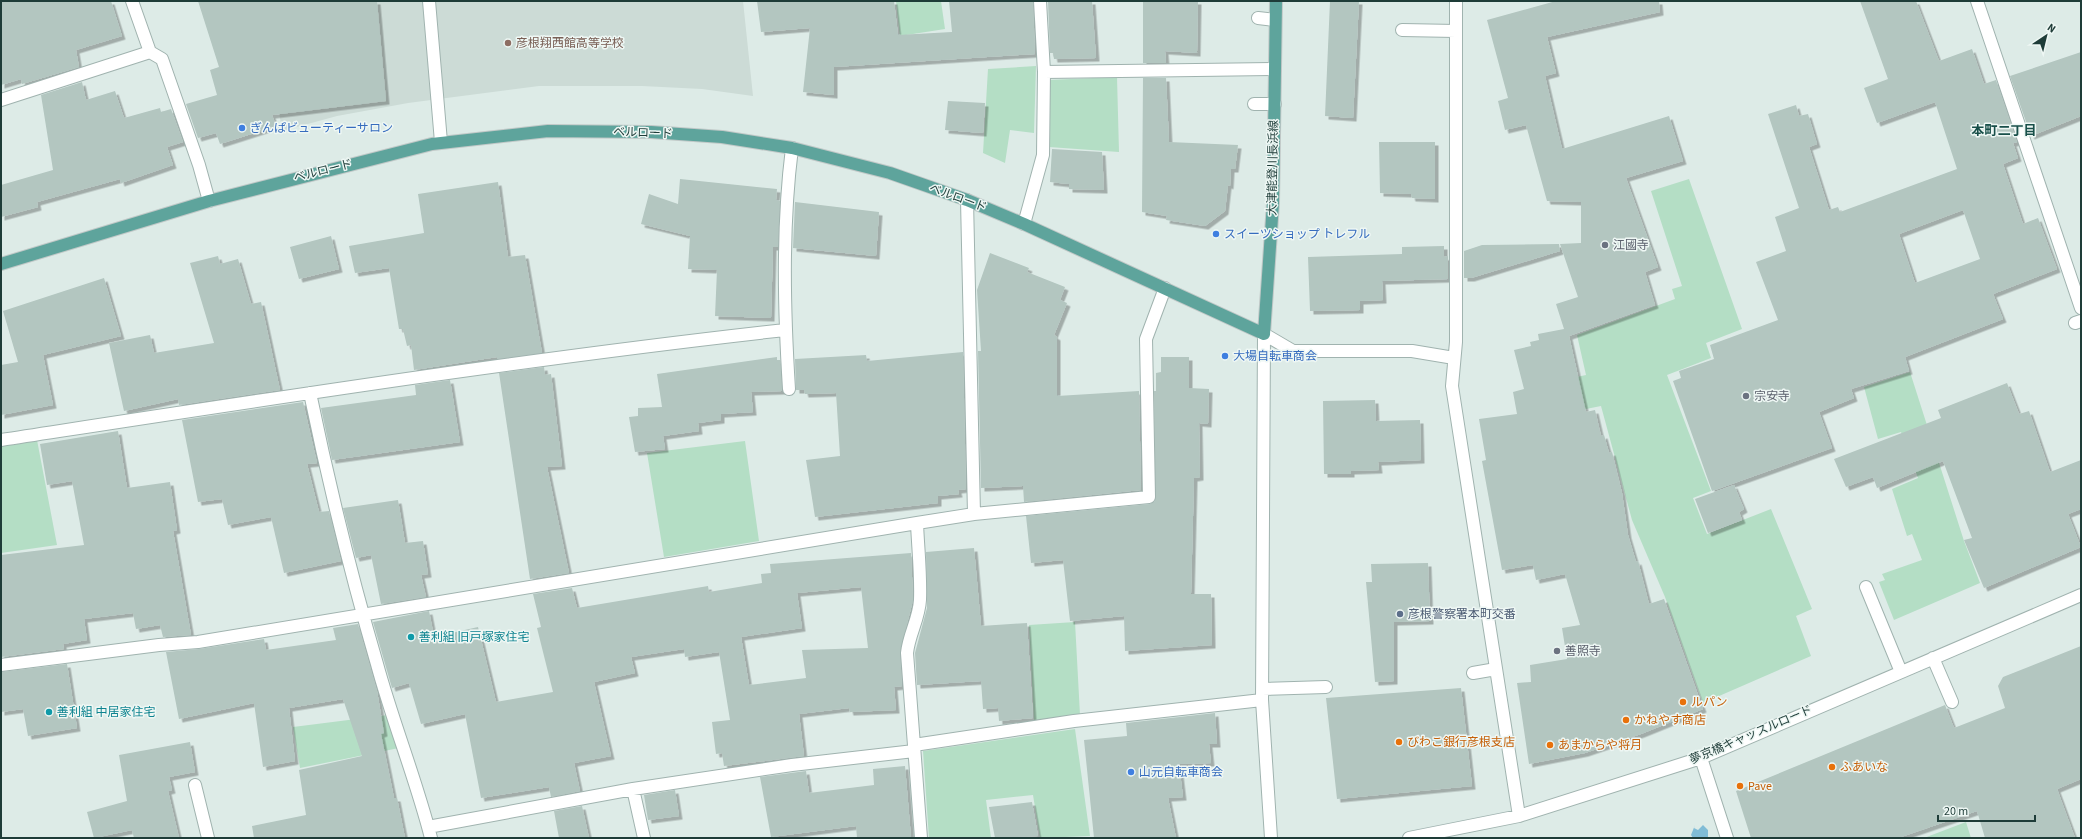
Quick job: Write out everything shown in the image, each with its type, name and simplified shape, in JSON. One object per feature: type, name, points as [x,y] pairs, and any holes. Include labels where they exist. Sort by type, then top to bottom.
[{"type":"main road","name":"大津能登川長浜線","points":[[1264,334],[1273,203],[1276,1]]},
{"type":"main road","name":"ベルロード","points":[[1,264],[208,201],[441,142],[548,131],[651,132],[722,137],[792,148],[890,173],[967,200],[1024,224],[1264,334]]},
{"type":"street","points":[[132,1],[150,52],[162,59],[199,165],[208,201]]},
{"type":"street","points":[[429,1],[441,142]]},
{"type":"street","points":[[1024,224],[1043,155],[1044,72],[1040,1]]},
{"type":"street","points":[[1456,1],[1456,342],[1452,386],[1519,816]]},
{"type":"street","points":[[1977,1],[2081,308]]},
{"type":"street","points":[[1258,18],[1275,20]]},
{"type":"street","points":[[1402,30],[1456,31]]},
{"type":"street","points":[[1,100],[150,52]]},
{"type":"street","points":[[1044,72],[1275,69]]},
{"type":"street","points":[[1254,104],[1275,104]]},
{"type":"street","points":[[789,389],[785,330],[787,186],[792,148]]},
{"type":"street","points":[[967,200],[974,514]]},
{"type":"street","points":[[1,665],[92,659],[212,635],[324,616],[363,613],[503,595],[974,514],[1149,497],[1146,339],[1165,288]]},
{"type":"street","points":[[1,440],[310,393],[694,340],[785,330]]},
{"type":"street","points":[[1264,334],[1293,351],[1412,351],[1454,358]]},
{"type":"street","points":[[1264,334],[1262,694],[1271,838]]},
{"type":"street","points":[[310,393],[332,476],[363,613],[377,666],[430,832],[633,789],[914,748],[1082,720],[1262,694],[1326,687]]},
{"type":"street","points":[[917,523],[920,600],[915,627],[908,638],[907,653],[921,838]]},
{"type":"street","points":[[1866,587],[1901,672]]},
{"type":"street","name":"夢京橋キャッスルロード","points":[[1409,838],[1519,816],[1701,758],[2081,595]]},
{"type":"street","points":[[1933,658],[1952,702]]},
{"type":"street","points":[[1474,673],[1496,669]]},
{"type":"street","points":[[1701,758],[1727,838]]},
{"type":"street","points":[[194,784],[208,838]]},
{"type":"street","points":[[633,789],[644,838]]},
{"type":"shaded area","name":"彦根翔西館高等学校","points":[[262,1],[743,1],[753,96],[702,89],[642,86],[539,86],[408,103],[337,116],[282,131]]},
{"type":"green space","points":[[896,1],[941,1],[945,29],[900,36]]},
{"type":"green space","points":[[1036,66],[1034,133],[1010,130],[1005,163],[983,153],[988,69]]},
{"type":"green space","points":[[1117,77],[1119,152],[1049,147],[1048,80]]},
{"type":"green space","points":[[1689,179],[1742,329],[1706,343],[1711,358],[1667,375],[1711,491],[1693,498],[1707,534],[1771,509],[1812,609],[1796,616],[1811,656],[1703,703],[1665,597],[1632,520],[1601,406],[1551,416],[1544,384],[1586,375],[1577,335],[1675,299],[1672,289],[1682,286],[1651,191]]},
{"type":"green space","points":[[1910,372],[1964,541],[1980,583],[1894,620],[1879,582],[1885,580],[1882,574],[1922,560],[1912,534],[1907,536],[1892,489],[1918,478],[1901,432],[1878,439],[1864,387]]},
{"type":"green space","points":[[37,440],[57,545],[1,553],[1,446]]},
{"type":"green space","points":[[745,441],[759,541],[664,557],[647,453]]},
{"type":"green space","points":[[1075,622],[1080,715],[1034,721],[1029,625]]},
{"type":"green space","points":[[388,715],[399,748],[300,768],[293,727]]},
{"type":"green space","points":[[1075,729],[1090,836],[1040,838],[1033,795],[986,800],[991,838],[929,838],[923,751]]},
{"type":"green space","points":[[1966,822],[1971,838],[1924,838]]},
{"type":"water","points":[[1695,825],[1694,828],[1698,830],[1703,825],[1708,830],[1708,838],[1693,838],[1691,835]]},
{"type":"building","points":[[1,1],[111,1],[122,36],[76,50],[79,67],[22,84],[21,79],[1,85]]},
{"type":"building","points":[[198,1],[377,1],[386,101],[272,115],[276,126],[220,144],[216,133],[198,138],[186,104],[217,95],[210,70],[219,67]]},
{"type":"building","points":[[757,1],[894,1],[898,35],[952,32],[949,1],[1033,1],[1035,54],[834,67],[834,95],[803,92],[810,28],[761,32]]},
{"type":"building","points":[[1048,1],[1092,1],[1096,58],[1054,59],[1053,53],[1050,53]]},
{"type":"building","points":[[1143,1],[1198,1],[1197,53],[1165,51],[1166,63],[1143,63]]},
{"type":"building","points":[[1330,1],[1359,1],[1353,118],[1325,116]]},
{"type":"building","points":[[1556,1],[1659,1],[1660,12],[1547,37],[1556,73],[1545,76],[1562,149],[1669,116],[1683,161],[1626,178],[1658,267],[1645,272],[1655,305],[1569,336],[1586,412],[1595,410],[1601,436],[1604,435],[1609,453],[1612,452],[1622,493],[1628,535],[1636,562],[1638,561],[1649,604],[1664,599],[1703,709],[1641,734],[1585,753],[1529,764],[1517,683],[1531,682],[1530,665],[1567,659],[1562,628],[1580,625],[1565,574],[1536,580],[1533,565],[1502,570],[1482,461],[1486,460],[1479,419],[1517,414],[1513,392],[1524,389],[1514,350],[1531,346],[1530,342],[1539,340],[1538,334],[1564,329],[1556,304],[1578,297],[1560,244],[1581,243],[1581,202],[1547,201],[1526,125],[1505,130],[1498,101],[1508,98],[1487,20]]},
{"type":"building","points":[[1860,1],[1916,1],[1939,61],[1972,49],[1984,84],[1996,80],[2017,142],[2013,143],[2018,158],[2003,164],[2023,224],[2038,218],[2057,269],[1993,294],[2003,319],[1905,357],[1909,371],[1851,389],[1854,398],[1819,412],[1832,448],[1712,491],[1673,381],[1681,378],[1679,371],[1714,359],[1710,345],[1778,320],[1756,262],[1786,251],[1775,217],[1799,208],[1768,114],[1796,105],[1799,116],[1808,114],[1817,144],[1809,147],[1829,210],[1838,207],[1840,212],[1957,169],[1935,102],[1877,123],[1864,88],[1888,79]],"holes":[[[1963,210],[1980,259],[1915,283],[1899,234]]]},
{"type":"building","points":[[2081,52],[2081,116],[2031,136],[2010,76]]},
{"type":"building","points":[[1143,78],[1166,78],[1169,142],[1238,145],[1235,169],[1231,169],[1230,186],[1228,185],[1225,211],[1205,226],[1166,220],[1167,216],[1142,212]]},
{"type":"building","points":[[82,82],[86,100],[115,91],[124,118],[160,108],[161,112],[171,109],[183,142],[167,147],[173,165],[121,183],[120,179],[37,202],[38,207],[1,217],[1,185],[53,170],[41,95]]},
{"type":"building","points":[[948,101],[985,103],[983,133],[945,130]]},
{"type":"building","points":[[1379,142],[1435,142],[1435,199],[1412,198],[1411,194],[1380,193]]},
{"type":"building","points":[[1052,149],[1102,152],[1104,190],[1069,189],[1069,184],[1050,182]]},
{"type":"building","points":[[680,179],[777,189],[776,200],[780,201],[778,247],[773,247],[771,318],[715,316],[717,270],[688,269],[690,236],[641,224],[649,194],[678,204]]},
{"type":"building","points":[[498,182],[508,257],[525,255],[542,353],[497,359],[497,357],[414,370],[411,345],[407,346],[403,329],[399,329],[389,268],[355,273],[349,246],[424,233],[418,194]]},
{"type":"building","points":[[795,202],[879,212],[876,256],[793,248]]},
{"type":"building","points":[[331,236],[339,269],[299,279],[290,247]]},
{"type":"building","points":[[1559,244],[1560,251],[1471,278],[1464,278],[1464,251],[1482,245]]},
{"type":"building","points":[[1444,246],[1444,257],[1448,256],[1448,279],[1382,281],[1383,300],[1360,301],[1360,310],[1310,311],[1308,257],[1402,254],[1402,247]]},
{"type":"building","points":[[990,253],[1029,268],[1027,272],[1065,287],[1060,300],[1067,303],[1054,335],[1057,337],[1057,396],[1139,391],[1141,490],[1024,502],[1023,486],[981,488],[978,351],[981,351],[977,290]]},
{"type":"building","points":[[218,256],[220,264],[238,259],[251,304],[261,302],[280,390],[179,405],[178,399],[124,411],[109,343],[150,335],[154,353],[214,343],[190,263]]},
{"type":"building","points":[[104,278],[121,336],[43,355],[53,405],[1,415],[1,365],[18,362],[3,311]]},
{"type":"building","points":[[963,352],[966,489],[958,490],[959,494],[938,496],[938,503],[815,517],[806,460],[840,456],[836,393],[805,394],[804,390],[796,390],[795,359],[866,355],[867,361]]},
{"type":"building","points":[[777,357],[777,360],[780,360],[782,391],[751,392],[753,412],[721,414],[721,420],[698,423],[699,431],[663,436],[665,449],[635,452],[629,417],[638,416],[638,408],[662,407],[657,374]]},
{"type":"building","points":[[1161,357],[1189,357],[1189,388],[1209,389],[1208,424],[1199,423],[1200,477],[1194,478],[1191,594],[1211,594],[1212,645],[1125,651],[1124,616],[1070,621],[1063,560],[1031,563],[1026,516],[1150,504],[1155,501],[1154,391],[1156,391],[1156,373],[1161,372]]},
{"type":"building","points":[[544,367],[545,375],[551,374],[562,466],[547,467],[569,573],[530,579],[499,373]]},
{"type":"building","points":[[450,380],[460,442],[332,460],[321,408],[416,395],[415,385]]},
{"type":"building","points":[[2007,383],[2019,414],[2029,411],[2050,472],[2081,460],[2081,509],[2068,514],[2081,547],[1984,588],[1964,540],[1972,538],[1943,461],[1877,488],[1873,477],[1846,487],[1834,459],[1941,418],[1938,410]]},
{"type":"building","points":[[1375,400],[1376,421],[1420,420],[1421,460],[1378,462],[1379,470],[1351,471],[1351,474],[1324,474],[1323,401]]},
{"type":"building","points":[[303,402],[317,463],[307,464],[319,512],[329,511],[341,561],[284,573],[271,517],[228,525],[222,499],[198,502],[182,420]]},
{"type":"building","points":[[118,431],[127,488],[170,482],[177,530],[173,531],[191,635],[163,637],[160,625],[136,629],[133,613],[84,619],[87,640],[63,644],[64,649],[1,657],[1,555],[84,545],[72,481],[47,485],[40,444]]},
{"type":"building","points":[[1734,485],[1744,509],[1739,512],[1742,520],[1708,533],[1695,499]]},
{"type":"building","points":[[398,500],[405,543],[423,541],[428,574],[421,575],[426,597],[381,604],[371,555],[356,558],[343,508]]},
{"type":"building","points":[[974,548],[981,626],[1027,623],[1033,718],[999,721],[998,708],[983,709],[981,681],[917,685],[915,653],[927,608],[926,552]]},
{"type":"building","points":[[911,553],[913,600],[900,652],[902,686],[894,687],[896,710],[850,712],[849,708],[799,714],[804,756],[724,766],[722,753],[716,754],[712,722],[730,720],[719,652],[685,657],[684,649],[631,657],[635,673],[594,682],[611,756],[574,763],[580,791],[551,797],[549,787],[481,798],[465,714],[421,724],[409,683],[392,688],[373,622],[429,611],[434,637],[478,627],[496,702],[553,692],[537,628],[541,627],[533,594],[572,588],[577,608],[708,586],[709,592],[762,583],[761,574],[771,573],[770,564]],"holes":[[[861,587],[868,648],[802,650],[806,678],[749,685],[741,637],[802,628],[797,593]]]},
{"type":"building","name":"彦根警察署本町交番","points":[[1428,563],[1430,621],[1394,622],[1394,681],[1375,682],[1366,582],[1372,582],[1371,564]]},
{"type":"building","points":[[358,624],[377,691],[384,733],[381,734],[394,798],[397,798],[405,838],[254,838],[252,826],[306,815],[299,770],[362,756],[343,699],[289,708],[295,761],[263,767],[254,703],[179,719],[166,652],[199,649],[264,639],[266,650],[336,640],[333,628]]},
{"type":"building","points":[[2081,646],[2081,779],[2057,789],[2075,838],[1985,838],[1977,811],[1898,838],[1751,838],[1736,791],[1945,705],[1954,728],[2005,708],[1998,686],[2003,677]]},
{"type":"building","name":"善利組 中居家住宅","points":[[67,664],[77,728],[28,736],[23,709],[1,712],[1,672]]},
{"type":"building","name":"びわこ銀行彦根支店","points":[[1461,688],[1472,786],[1337,799],[1326,698]]},
{"type":"building","points":[[1215,713],[1217,744],[1209,744],[1211,763],[1179,764],[1183,797],[1168,798],[1176,838],[1094,838],[1084,740],[1127,736],[1126,723]]},
{"type":"building","points":[[190,742],[195,772],[169,777],[172,790],[168,791],[179,838],[134,838],[132,830],[94,838],[87,812],[127,801],[119,755]]},
{"type":"building","points":[[905,766],[911,838],[857,838],[856,826],[771,837],[760,777],[806,771],[809,793],[874,785],[873,769]]},
{"type":"building","points":[[675,790],[679,816],[648,820],[644,795]]},
{"type":"building","points":[[1032,802],[1038,836],[995,838],[989,807]]},
{"type":"building","points":[[582,806],[589,838],[559,838],[554,811]]},
{"type":"place","name":"彦根翔西館高等学校","points":[[508,43]]},
{"type":"place","name":"ぎんぱビューティーサロン","points":[[242,128]]},
{"type":"place","name":"スイーツショップ トレフル","points":[[1216,234]]},
{"type":"place","name":"江國寺","points":[[1605,245]]},
{"type":"place","name":"大場自転車商会","points":[[1225,356]]},
{"type":"place","name":"宗安寺","points":[[1746,396]]},
{"type":"place","name":"彦根警察署本町交番","points":[[1400,614]]},
{"type":"place","name":"善利組 旧戸塚家住宅","points":[[411,637]]},
{"type":"place","name":"善照寺","points":[[1557,651]]},
{"type":"place","name":"ルパン","points":[[1683,702]]},
{"type":"place","name":"善利組 中居家住宅","points":[[49,712]]},
{"type":"place","name":"かねやす商店","points":[[1626,720]]},
{"type":"place","name":"びわこ銀行彦根支店","points":[[1399,742]]},
{"type":"place","name":"あまからや将月","points":[[1550,745]]},
{"type":"place","name":"ふあいな","points":[[1832,767]]},
{"type":"place","name":"山元自転車商会","points":[[1131,772]]},
{"type":"place","name":"Pave","points":[[1740,786]]},
{"type":"district","name":"本町二丁目","points":[[2004,131]]}]
